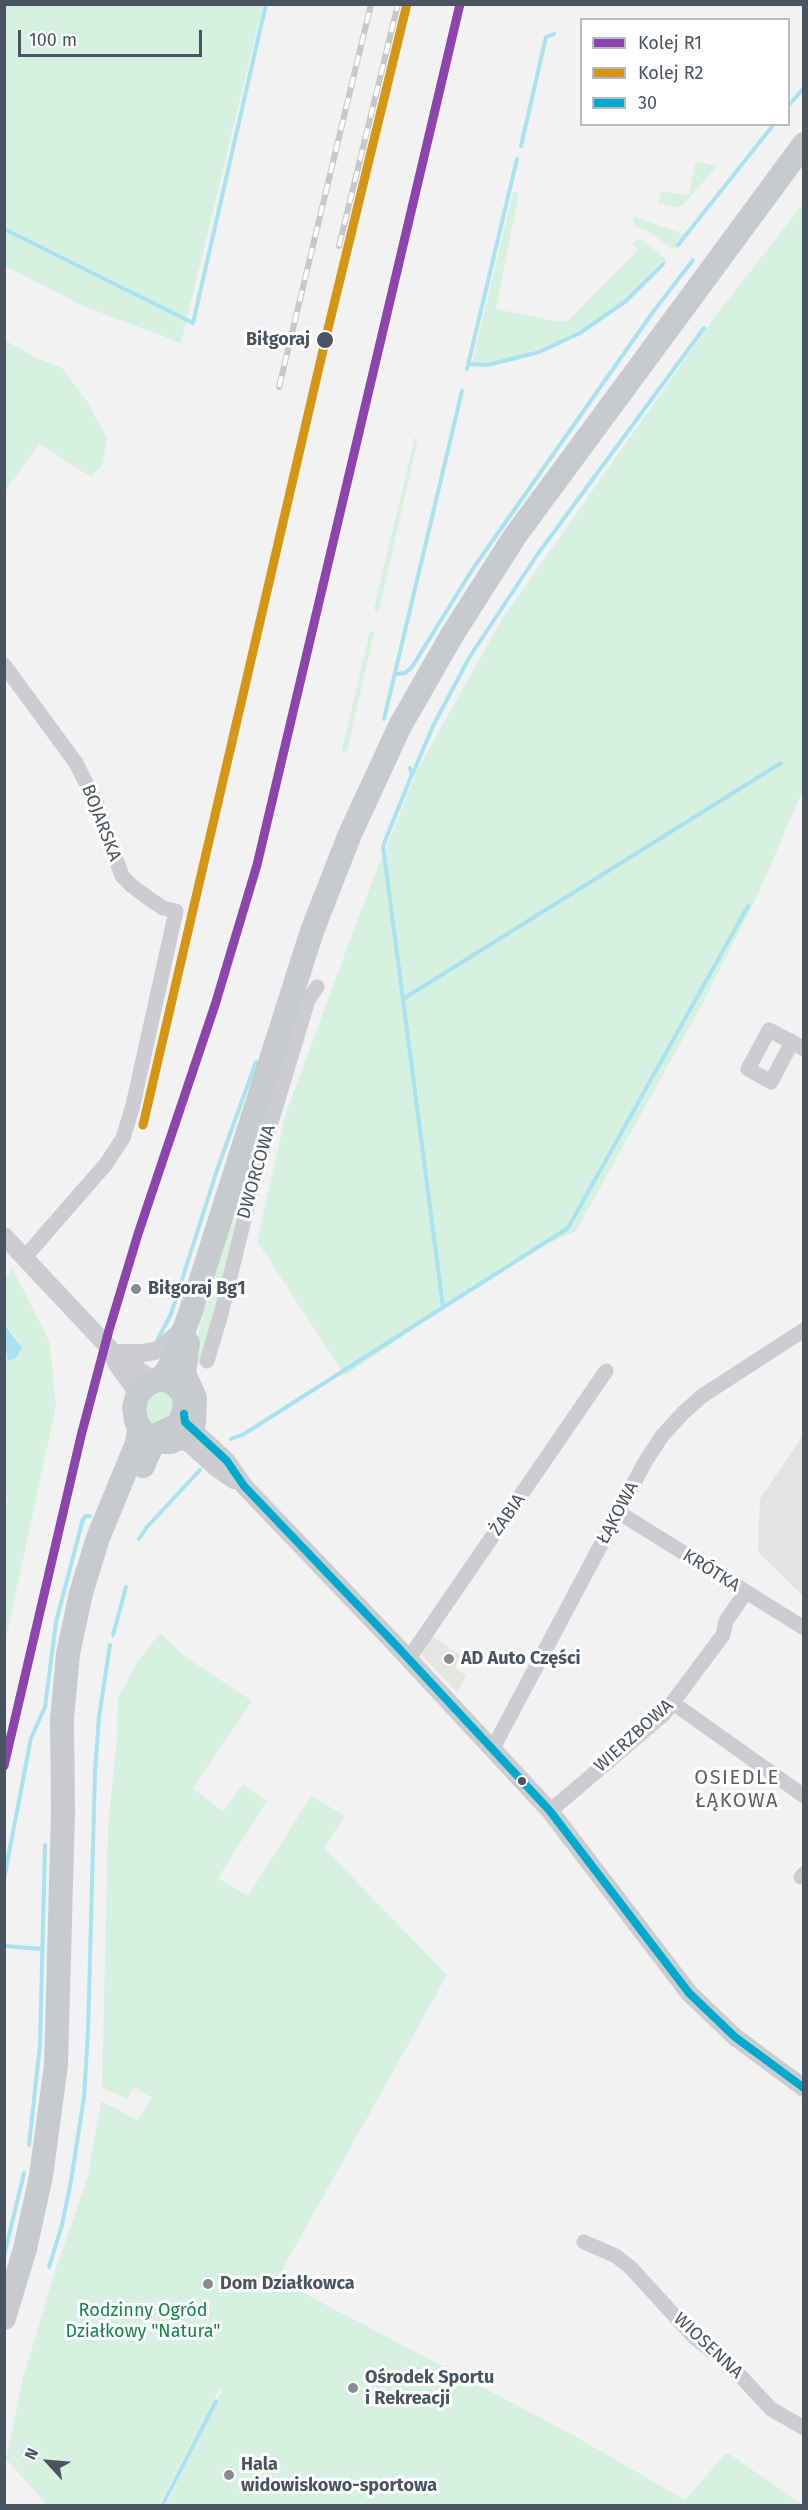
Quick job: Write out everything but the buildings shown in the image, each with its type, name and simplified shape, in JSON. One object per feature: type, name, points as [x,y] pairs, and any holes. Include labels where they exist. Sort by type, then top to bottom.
[{"type":"main road","points":[[170,1430],[134,1412],[150,1385],[167,1372],[233,1211],[320,907],[360,811],[411,706],[466,611],[515,536],[804,144]]},
{"type":"main road","points":[[4,2318],[20,2268],[36,2198],[54,2084],[60,2000],[62,1719],[71,1637],[98,1539],[137,1443],[170,1430],[196,1402],[193,1390],[185,1376],[196,1364],[188,1319]]},
{"type":"main road","points":[[150,1385],[169,1380],[180,1389],[185,1401],[170,1430]]},
{"type":"street","name":"BOJARSKA","points":[[4,665],[76,763],[98,805],[122,876],[163,908],[176,910],[133,1105],[123,1138],[106,1164],[25,1257]]},
{"type":"street","name":"DWORCOWA","points":[[196,1364],[221,1314],[233,1211],[308,1000],[317,987]]},
{"type":"street","points":[[4,1236],[114,1352],[150,1385]]},
{"type":"street","points":[[114,1352],[155,1351],[167,1344],[188,1319]]},
{"type":"street","name":"ŁĄKOWA","points":[[493,1748],[653,1448],[682,1413],[716,1387],[804,1330]]},
{"type":"street","name":"ŻABIA","points":[[409,1658],[606,1371]]},
{"type":"street","points":[[170,1430],[190,1444],[215,1467],[244,1486],[493,1748],[550,1811],[689,1993],[727,2030],[804,2088]]},
{"type":"street","name":"KRÓTKA","points":[[618,1512],[804,1628]]},
{"type":"street","name":"WIERZBOWA","points":[[550,1811],[659,1718],[723,1635],[726,1621],[746,1592]]},
{"type":"street","points":[[673,1702],[804,1796]]},
{"type":"street","name":"WIOSENNA","points":[[584,2242],[616,2256],[631,2268],[682,2326],[727,2362],[771,2409],[804,2428]]},
{"type":"shaded area","points":[[803,1435],[803,1596],[758,1552],[760,1499]]},
{"type":"shaded area","points":[[432,1636],[462,1656],[455,1667],[466,1676],[457,1692],[419,1653]]},
{"type":"green space","points":[[4,5],[263,5],[181,343],[83,306],[5,266]]},
{"type":"green space","points":[[696,161],[717,166],[683,205],[676,207],[658,203],[661,191],[688,196]]},
{"type":"green space","points":[[513,192],[519,193],[496,309],[560,322],[568,321],[638,250],[632,244],[636,240],[642,240],[665,258],[666,264],[661,261],[630,296],[594,322],[562,341],[515,357],[484,364],[472,363]]},
{"type":"green space","points":[[803,204],[803,790],[759,892],[704,1001],[576,1231],[511,1261],[345,1376],[257,1241],[286,1113],[361,910],[417,770],[502,619],[716,315]]},
{"type":"green space","points":[[634,217],[684,234],[676,242],[681,247],[672,249],[648,231],[634,226]]},
{"type":"green space","points":[[5,340],[32,356],[62,368],[88,403],[107,439],[102,465],[91,477],[39,444],[5,492]]},
{"type":"green space","points":[[415,437],[418,439],[379,610],[376,612],[374,608]]},
{"type":"green space","points":[[370,631],[374,633],[347,751],[343,753],[342,750]]},
{"type":"green space","points":[[236,1218],[208,1336],[198,1365],[192,1359],[200,1325],[232,1219]]},
{"type":"green space","points":[[12,1268],[49,1340],[56,1405],[5,1644],[4,1513],[8,1497],[4,1496],[5,1346],[6,1356],[19,1343],[5,1324],[5,1279]]},
{"type":"green space","points":[[162,1390],[172,1396],[174,1413],[152,1428],[144,1415],[149,1397]]},
{"type":"green space","name":"Rodzinny Ogród Działkowy \"Natura\"","points":[[160,1633],[184,1656],[252,1701],[193,1788],[223,1812],[243,1784],[267,1801],[218,1878],[248,1896],[311,1796],[345,1816],[324,1848],[447,1975],[277,2279],[571,2434],[685,2500],[728,2453],[803,2505],[166,2505],[221,2392],[221,2386],[159,2505],[47,2505],[6,2459],[23,2378],[52,2280],[88,2176],[101,2101],[137,2120],[152,2098],[134,2087],[127,2099],[102,2088],[108,1827],[117,1735],[118,1698],[135,1665]]},
{"type":"water","points":[[4,1324],[22,1348],[16,1358],[8,1361],[5,1346]]},
{"type":"waterway","points":[[4,229],[193,323],[266,4]]},
{"type":"waterway","points":[[521,146],[546,37],[554,34]]},
{"type":"waterway","points":[[790,104],[804,88]]},
{"type":"waterway","points":[[678,245],[772,126]]},
{"type":"waterway","points":[[467,369],[517,159]]},
{"type":"waterway","points":[[396,674],[405,673],[412,667],[472,570],[653,312],[693,260]]},
{"type":"waterway","points":[[468,364],[488,365],[539,352],[580,333],[626,301],[663,264]]},
{"type":"waterway","points":[[413,773],[433,726],[469,658],[537,555],[704,328]]},
{"type":"waterway","points":[[384,719],[462,391]]},
{"type":"waterway","points":[[403,999],[781,763]]},
{"type":"waterway","points":[[410,768],[412,774],[383,846],[443,1307]]},
{"type":"waterway","points":[[231,1439],[244,1434],[568,1228],[748,906]]},
{"type":"waterway","points":[[158,1339],[171,1314],[218,1167],[256,1062]]},
{"type":"waterway","points":[[139,1539],[147,1527],[200,1470]]},
{"type":"waterway","points":[[4,1879],[31,1738],[45,1707],[56,1622],[83,1519],[90,1516]]},
{"type":"waterway","points":[[113,1635],[126,1587]]},
{"type":"waterway","points":[[49,2267],[62,2225],[84,2097],[95,1772],[99,1717],[110,1645]]},
{"type":"waterway","points":[[29,2145],[40,2045],[45,1845]]},
{"type":"waterway","points":[[4,1946],[43,1949]]},
{"type":"waterway","points":[[4,2256],[24,2173]]},
{"type":"waterway","points":[[162,2506],[216,2401]]},
{"type":"railway","points":[[279,387],[371,4]]},
{"type":"railway","points":[[339,246],[398,4]]},
{"type":"railway","points":[[4,1766],[81,1436],[109,1330],[138,1234],[215,1005],[257,865],[460,4]]},
{"type":"rail line","name":"R2","points":[[143,1125],[327,333],[407,4]]},
{"type":"rail line","name":"R1","points":[[4,1766],[81,1436],[109,1330],[138,1234],[215,1005],[257,865],[460,4]]},
{"type":"transit line","name":"30","points":[[184,1414],[185,1422],[227,1461],[244,1486],[550,1811],[689,1993],[735,2037],[804,2088]]},
{"type":"place","name":"Biłgoraj","points":[[325,340]]},
{"type":"place","name":"Biłgoraj Bg1","points":[[136,1289]]},
{"type":"place","name":"AD Auto Części","points":[[449,1659]]},
{"type":"place","name":"Dom Działkowca","points":[[208,2284]]},
{"type":"place","name":"Ośrodek Sportu i Rekreacji","points":[[353,2388]]},
{"type":"place","name":"Hala widowiskowo-sportowa","points":[[229,2475]]},
{"type":"district","name":"OSIEDLE ŁĄKOWA","points":[[737,1790]]}]
